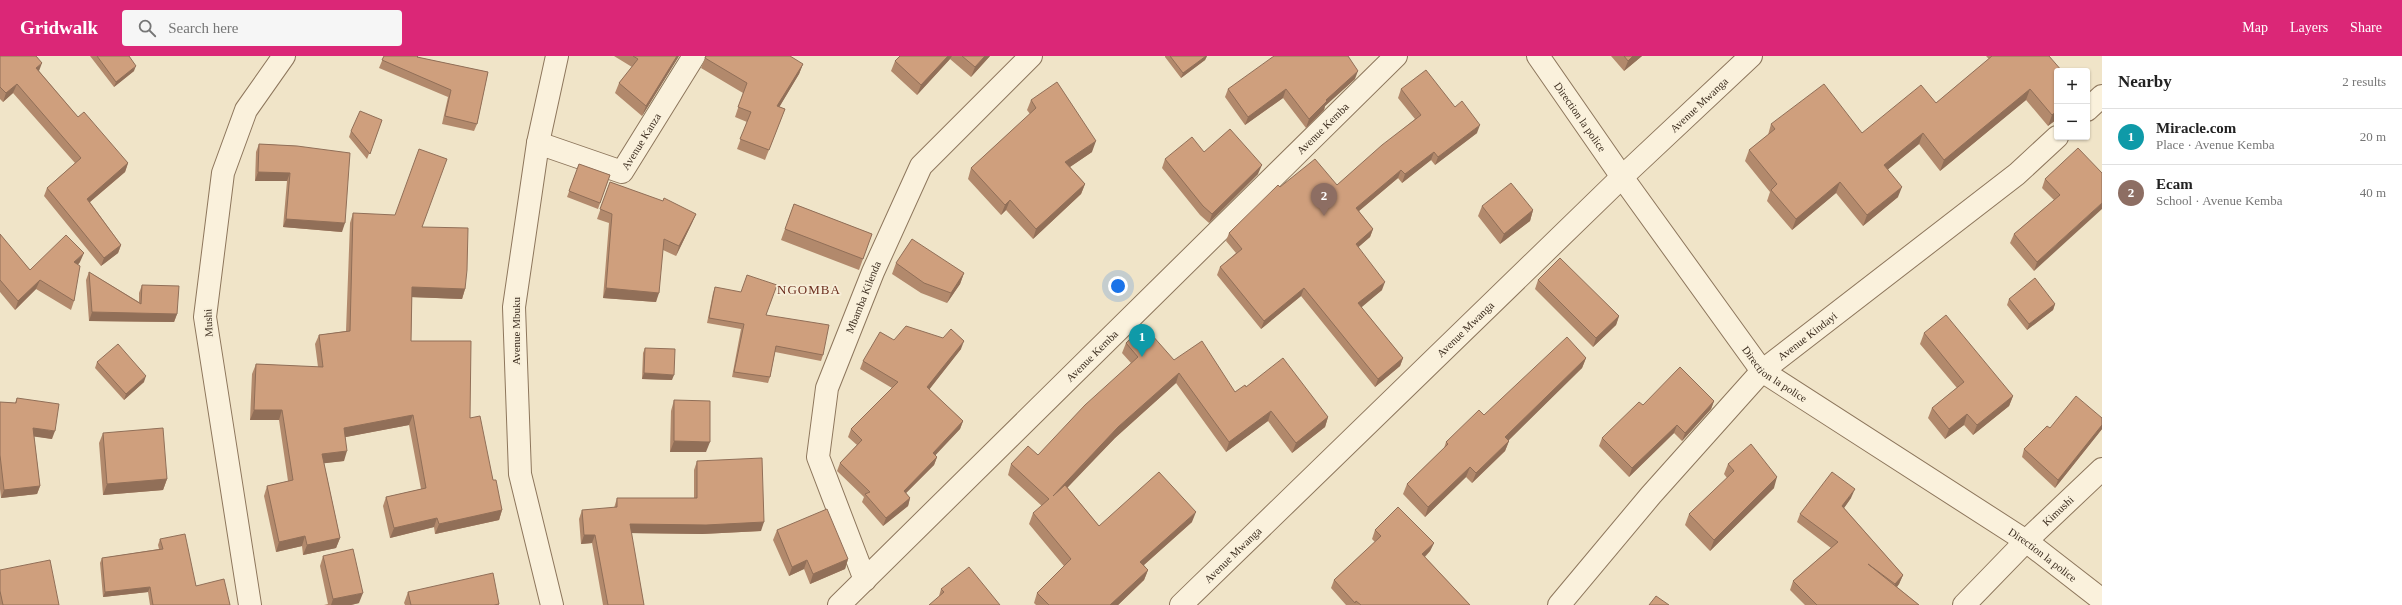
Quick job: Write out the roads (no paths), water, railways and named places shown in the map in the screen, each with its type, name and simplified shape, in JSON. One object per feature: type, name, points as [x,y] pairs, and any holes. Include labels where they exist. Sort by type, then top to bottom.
[{"type":"street","name":"Mushi","points":[[250,605],[205,317],[222,172],[246,110],[284,56]]},
{"type":"street","name":"Avenue Mbuku","points":[[552,605],[520,474],[514,307],[538,142],[557,56]]},
{"type":"street","name":"Avenue Kanza","points":[[538,142],[622,172],[694,56]]},
{"type":"street","name":"Mbamba Kilenda","points":[[865,580],[818,457],[827,388],[873,272],[922,166],[1031,56]]},
{"type":"street","name":"Avenue Kemba","points":[[838,605],[1396,56]]},
{"type":"street","name":"Direction la police","points":[[1538,56],[1622,177],[1762,371],[2026,541],[2102,600]]},
{"type":"street","name":"Avenue Mwanga","points":[[1181,605],[1622,177],[1751,56]]},
{"type":"street","points":[[2090,107],[2102,96]]},
{"type":"street","name":"Avenue Kindayi","points":[[1559,605],[1651,495],[1762,371],[2017,174],[2055,140]]},
{"type":"street","name":"Kimushi","points":[[1964,605],[2026,541],[2102,469]]},
{"type":"place","name":"Ecam","points":[[1324,216]]},
{"type":"place","name":"Miracle.com","points":[[1142,357]]},
{"type":"district","name":"NGOMBA","points":[[809,289]]}]
